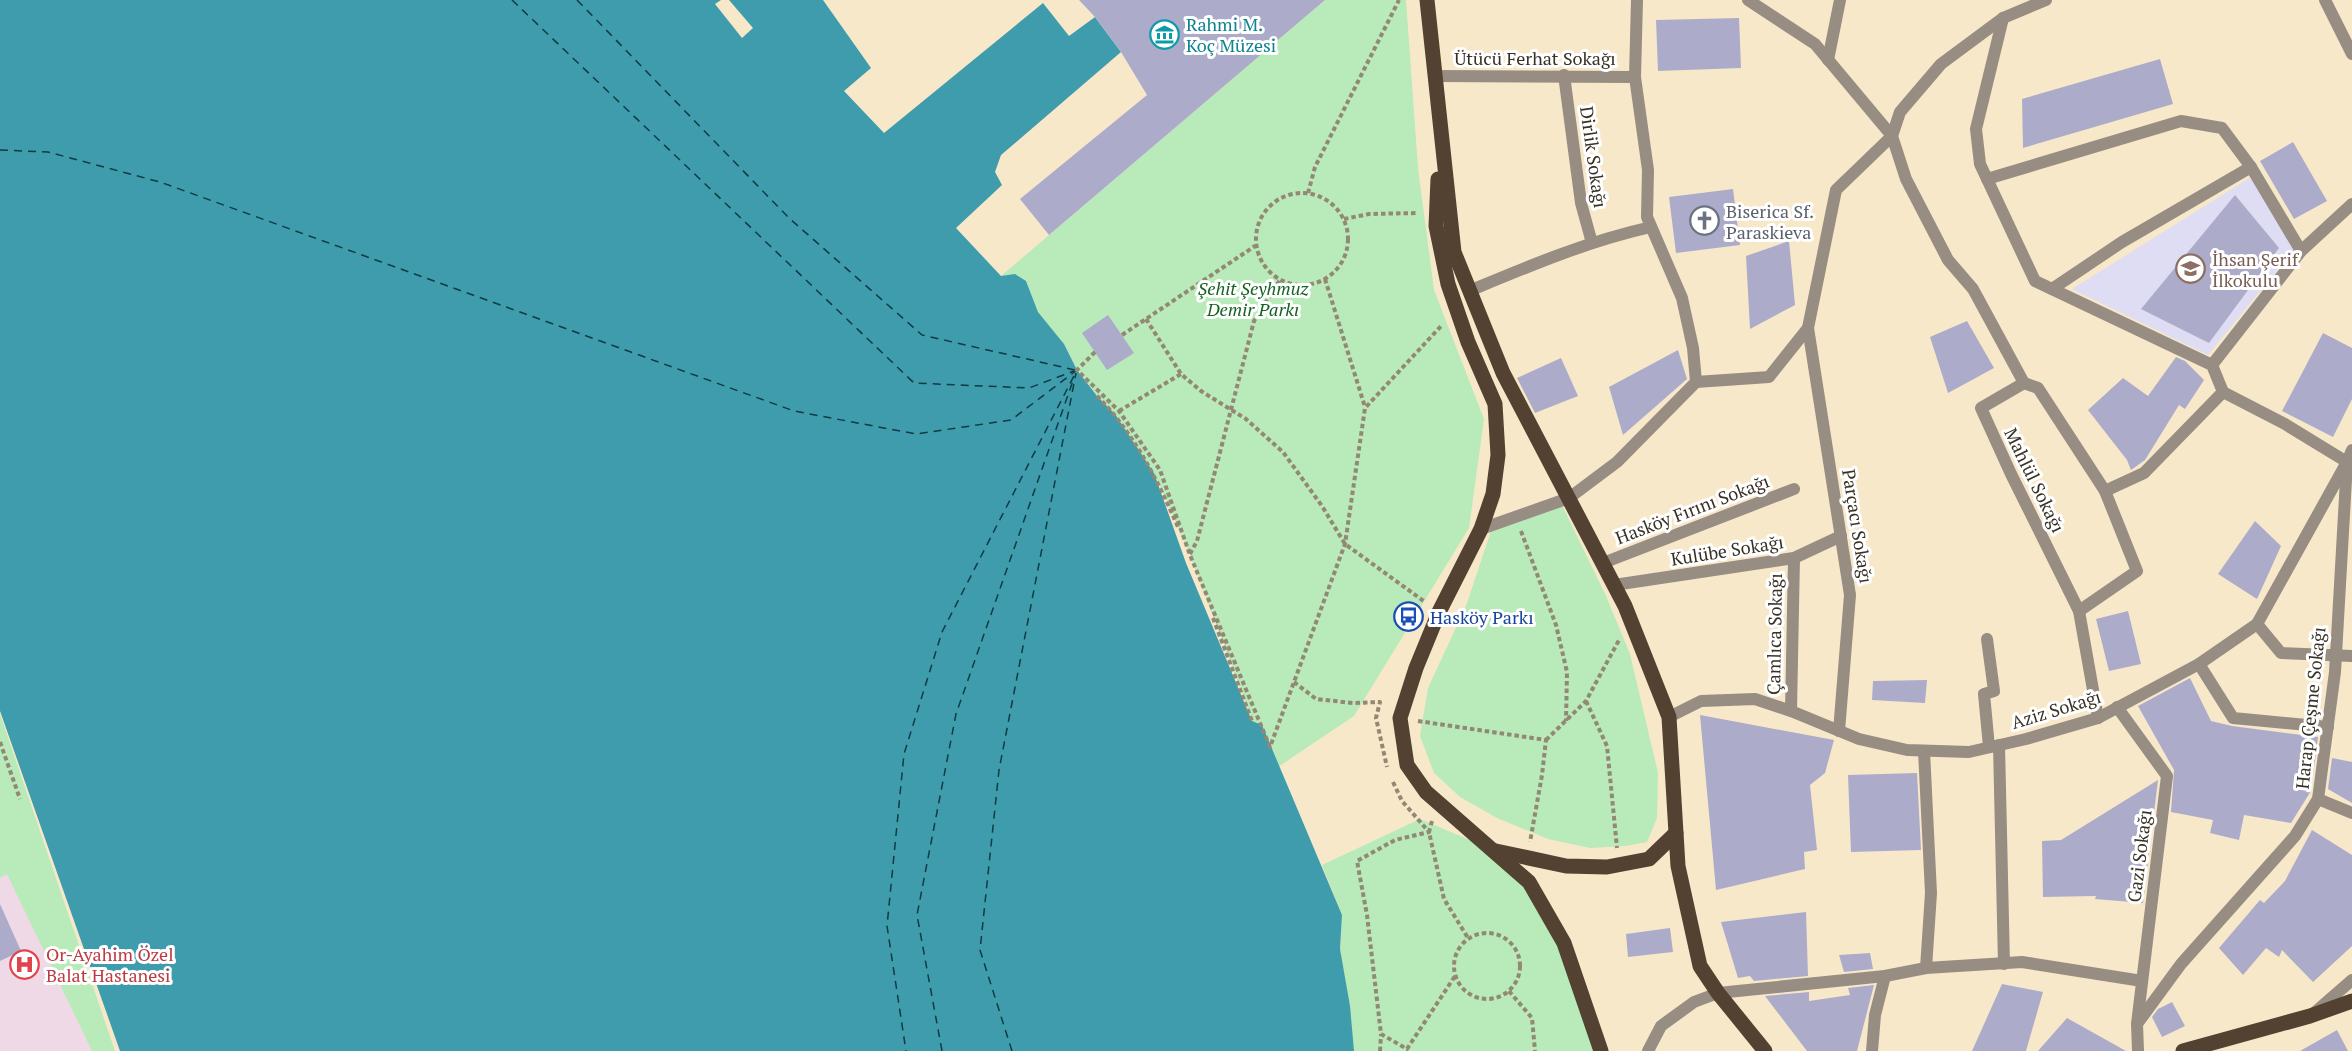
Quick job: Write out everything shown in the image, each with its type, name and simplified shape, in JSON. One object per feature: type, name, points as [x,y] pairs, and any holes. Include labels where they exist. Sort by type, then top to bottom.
[{"type":"main road","points":[[1426,0],[1454,252],[1503,373],[1614,585],[1669,717],[1678,866],[1700,966],[1718,993],[1765,1051]]},
{"type":"main road","points":[[1440,122],[1436,226],[1445,272],[1457,309],[1495,404],[1498,455],[1493,494],[1481,530],[1439,612],[1416,668],[1400,718],[1407,765],[1426,792],[1529,882],[1564,943],[1601,1051]]},
{"type":"main road","points":[[1496,851],[1566,866],[1607,867],[1649,859],[1676,832]]},
{"type":"main road","points":[[2189,1050],[2310,1016],[2352,1001]]},
{"type":"street","points":[[1637,0],[1635,77],[1648,170],[1647,217],[1682,298],[1693,348],[1696,382]]},
{"type":"street","points":[[1748,0],[1815,44],[1892,136],[1906,179],[1948,260],[1973,289],[2024,383],[2038,388],[2105,491],[2137,571],[2079,611],[2098,718]]},
{"type":"street","points":[[1828,60],[1840,0]]},
{"type":"street","points":[[1481,530],[1569,498],[1617,462],[1696,382],[1769,377],[1808,328],[1836,190],[1892,136],[1900,112],[1941,64],[2003,18],[2046,0]]},
{"type":"street","points":[[2325,0],[2351,52]]},
{"type":"street","points":[[2003,18],[1976,129],[1980,164],[2035,281],[2211,365],[2223,392],[2350,456]]},
{"type":"street","name":"Dirlik Sokağı","points":[[1564,75],[1581,203],[1592,243]]},
{"type":"street","name":"Ütücü Ferhat Sokağı","points":[[1435,76],[1635,77]]},
{"type":"street","points":[[1987,179],[2181,121],[2222,128],[2251,168],[2301,251]]},
{"type":"street","points":[[2052,289],[2122,242],[2251,168]]},
{"type":"street","points":[[2211,365],[2301,251],[2352,204]]},
{"type":"street","points":[[1470,291],[1525,267],[1592,243],[1651,227]]},
{"type":"street","name":"Parçacı Sokağı","points":[[1808,328],[1851,595],[1839,731]]},
{"type":"street","name":"Mahlül Sokağı","points":[[2024,383],[1981,408],[2079,611]]},
{"type":"street","points":[[2105,491],[2144,473],[2223,392]]},
{"type":"street","name":"Harap Çeşme Sokağı","points":[[2137,1024],[2181,964],[2295,837],[2318,800],[2336,655],[2348,530],[2350,456]]},
{"type":"street","name":"Aziz Sokağı","points":[[1669,717],[1701,701],[1755,699],[1859,739],[1907,750],[1969,752],[2098,718],[2199,664],[2257,624],[2350,456]]},
{"type":"street","name":"Hasköy Fırını Sokağı","points":[[1603,563],[1794,489]]},
{"type":"street","name":"Kulübe Sokağı","points":[[1614,585],[1794,558],[1841,536]]},
{"type":"street","name":"Çamlıca Sokağı","points":[[1791,711],[1794,558]]},
{"type":"street","points":[[2257,624],[2281,653],[2352,656]]},
{"type":"street","points":[[1987,639],[1994,691],[1984,694],[1994,746],[2004,964]]},
{"type":"street","points":[[2199,664],[2233,718],[2328,727]]},
{"type":"street","name":"Gazi Sokağı","points":[[2117,708],[2167,776],[2137,1024]]},
{"type":"street","points":[[1924,750],[1931,892],[1926,968]]},
{"type":"street","points":[[2318,800],[2352,813]]},
{"type":"street","points":[[1648,1051],[1661,1026],[1694,1002],[1718,993],[1885,976],[1926,968],[2022,962],[2142,981]]},
{"type":"street","points":[[1872,1051],[1875,1015],[1885,976]]},
{"type":"street","points":[[2310,1016],[2352,980]]},
{"type":"street","points":[[2137,1024],[2138,1051]]},
{"type":"path","points":[[1308,193],[1315,167],[1399,0]]},
{"type":"path","points":[[1293,193],[1308,193],[1322,196],[1334,204],[1344,219],[1348,231],[1348,247],[1343,261],[1325,279],[1304,285],[1280,280],[1262,264],[1255,246],[1257,226],[1269,206],[1293,193]]},
{"type":"path","points":[[1344,219],[1369,214],[1437,213]]},
{"type":"path","points":[[1122,335],[1255,246]]},
{"type":"path","points":[[1097,396],[1115,414],[1154,473],[1270,747],[1345,544],[1365,408],[1325,279]]},
{"type":"path","points":[[1190,555],[1197,541],[1254,321],[1280,280]]},
{"type":"path","points":[[1365,408],[1457,309]]},
{"type":"path","points":[[1146,319],[1181,374],[1246,419],[1283,452],[1322,506],[1345,544],[1439,612]]},
{"type":"path","points":[[1095,352],[1077,370],[1119,411],[1160,470],[1252,721]]},
{"type":"path","points":[[1119,411],[1181,374]]},
{"type":"path","points":[[1516,517],[1556,625],[1567,672],[1566,721]]},
{"type":"path","points":[[1527,858],[1546,740],[1586,701],[1630,619]]},
{"type":"path","points":[[1294,682],[1316,699],[1353,703],[1380,702],[1376,718],[1384,762],[1402,801],[1429,832],[1444,899],[1468,938]]},
{"type":"path","points":[[1586,701],[1607,746],[1618,865]]},
{"type":"path","points":[[1400,718],[1546,740]]},
{"type":"path","points":[[0,742],[20,798]]},
{"type":"path","points":[[1429,832],[1439,804]]},
{"type":"path","points":[[1380,1051],[1381,1034],[1367,915],[1358,861],[1395,840],[1429,832]]},
{"type":"path","points":[[1478,933],[1501,935],[1517,951],[1520,973],[1516,983],[1499,997],[1489,1000],[1478,999],[1460,986],[1455,976],[1453,966],[1460,945],[1478,933]]},
{"type":"path","points":[[1381,1034],[1408,1050],[1455,976]]},
{"type":"path","points":[[1509,991],[1532,1018],[1535,1051]]},
{"type":"shaded area","name":"İhsan Şerif İlkokulu","points":[[2251,177],[2294,250],[2208,355],[2072,289]]},
{"type":"shaded area","name":"Or-Ayahim Özel Balat Hastanesi","points":[[7,873],[92,1051],[0,1051],[0,878]]},
{"type":"green space","name":"Şehit Şeyhmuz Demir Parkı","points":[[1325,0],[1406,0],[1418,168],[1434,290],[1484,419],[1469,528],[1354,716],[1278,767],[1262,725],[1252,721],[1190,555],[1154,473],[1115,414],[1097,396],[1077,370],[1064,344],[1038,312],[1026,281],[1001,276]]},
{"type":"green space","points":[[1560,501],[1606,596],[1630,654],[1658,773],[1657,818],[1647,842],[1590,848],[1548,839],[1497,818],[1460,797],[1434,773],[1420,736],[1428,688],[1466,606],[1493,525]]},
{"type":"green space","points":[[0,714],[115,1051],[92,1051],[7,874],[0,878]]},
{"type":"green space","points":[[1420,819],[1496,851],[1529,882],[1564,943],[1601,1051],[1351,1051],[1340,949],[1342,915],[1322,865]]},
{"type":"water","points":[[0,0],[823,0],[871,68],[844,91],[884,133],[1043,3],[1069,36],[1095,17],[1121,52],[1001,155],[995,172],[1002,185],[956,228],[1001,276],[1015,274],[1026,281],[1038,312],[1064,344],[1077,370],[1097,396],[1115,414],[1154,473],[1186,563],[1252,721],[1262,725],[1342,915],[1340,949],[1350,1006],[1354,1051],[120,1051],[0,711]]},
{"type":"pier","points":[[721,0],[729,0],[753,28],[742,38],[715,4]]},
{"type":"building","points":[[1079,0],[1325,0],[1049,235],[1020,199],[1147,95],[1121,52]]},
{"type":"building","points":[[1739,18],[1741,68],[1658,71],[1656,20]]},
{"type":"building","points":[[2160,59],[2173,104],[2023,148],[2022,99]]},
{"type":"building","points":[[2293,142],[2327,201],[2294,219],[2260,161]]},
{"type":"building","name":"Biserica Sf. Paraskieva","points":[[1733,189],[1740,245],[1676,253],[1669,197]]},
{"type":"building","points":[[2235,195],[2279,248],[2209,343],[2141,309]]},
{"type":"building","points":[[1789,241],[1795,305],[1750,329],[1746,256]]},
{"type":"building","points":[[1108,315],[1134,353],[1107,370],[1082,333]]},
{"type":"building","points":[[1967,321],[1994,368],[1948,393],[1930,337]]},
{"type":"building","points":[[2323,333],[2352,348],[2352,399],[2333,437],[2282,411]]},
{"type":"building","points":[[1678,350],[1687,379],[1623,435],[1609,387]]},
{"type":"building","points":[[2176,357],[2185,361],[2204,380],[2185,409],[2179,405],[2145,460],[2131,470],[2127,460],[2088,410],[2123,378],[2148,396]]},
{"type":"building","points":[[1561,358],[1578,396],[1535,413],[1517,378]]},
{"type":"building","points":[[2255,521],[2281,546],[2257,599],[2218,574]]},
{"type":"building","points":[[2128,611],[2141,664],[2109,671],[2096,619]]},
{"type":"building","points":[[2190,678],[2211,721],[2232,726],[2318,737],[2311,791],[2291,823],[2244,815],[2239,840],[2210,833],[2213,820],[2171,812],[2174,770],[2138,706]]},
{"type":"building","points":[[1927,680],[1925,703],[1872,700],[1873,681]]},
{"type":"building","points":[[1700,715],[1834,740],[1825,773],[1810,785],[1817,850],[1804,852],[1805,869],[1716,890]]},
{"type":"building","points":[[2332,758],[2352,762],[2352,803],[2328,789]]},
{"type":"building","points":[[1917,773],[1921,850],[1851,852],[1848,775]]},
{"type":"building","points":[[2158,780],[2143,903],[2095,899],[2096,896],[2043,897],[2042,841],[2061,840]]},
{"type":"building","points":[[2312,830],[2352,855],[2352,946],[2313,982],[2282,950],[2279,957],[2266,948],[2243,975],[2219,948],[2260,900],[2264,903],[2285,881]]},
{"type":"building","points":[[0,904],[21,951],[0,961]]},
{"type":"building","points":[[1806,912],[1808,976],[1754,981],[1750,976],[1738,978],[1721,922]]},
{"type":"building","points":[[1670,928],[1673,952],[1628,957],[1626,934]]},
{"type":"building","points":[[1870,953],[1873,969],[1844,972],[1839,955]]},
{"type":"building","points":[[2002,984],[2043,992],[2026,1051],[1972,1051]]},
{"type":"building","points":[[1874,985],[1857,1051],[1807,1051],[1765,996],[1809,992],[1809,1001],[1850,995],[1848,988]]},
{"type":"building","points":[[2172,1002],[2185,1026],[2162,1037],[2152,1017],[2158,1009]]},
{"type":"building","points":[[2067,1018],[2126,1051],[2038,1051]]},
{"type":"building","points":[[2337,1030],[2348,1051],[2300,1051]]},
{"type":"ferry route","points":[[512,0],[914,383],[1029,388],[1074,371]]},
{"type":"ferry route","points":[[577,0],[789,218],[922,335],[1075,370]]},
{"type":"ferry route","points":[[0,150],[48,152],[160,182],[794,411],[916,434],[1011,420],[1077,370],[942,632],[904,754],[887,926],[906,1051]]},
{"type":"ferry route","points":[[1012,1051],[980,950],[999,770],[1076,373]]},
{"type":"ferry route","points":[[942,1051],[917,915],[956,714],[1074,378]]},
{"type":"place","name":"Rahmi M. Koç Müzesi","points":[[1165,34]]},
{"type":"place","name":"Biserica Sf. Paraskieva","points":[[1705,221]]},
{"type":"place","name":"İhsan Şerif İlkokulu","points":[[2191,269]]},
{"type":"place","name":"Hasköy Parkı","points":[[1409,617]]},
{"type":"place","name":"Or-Ayahim Özel Balat Hastanesi","points":[[25,964]]}]
